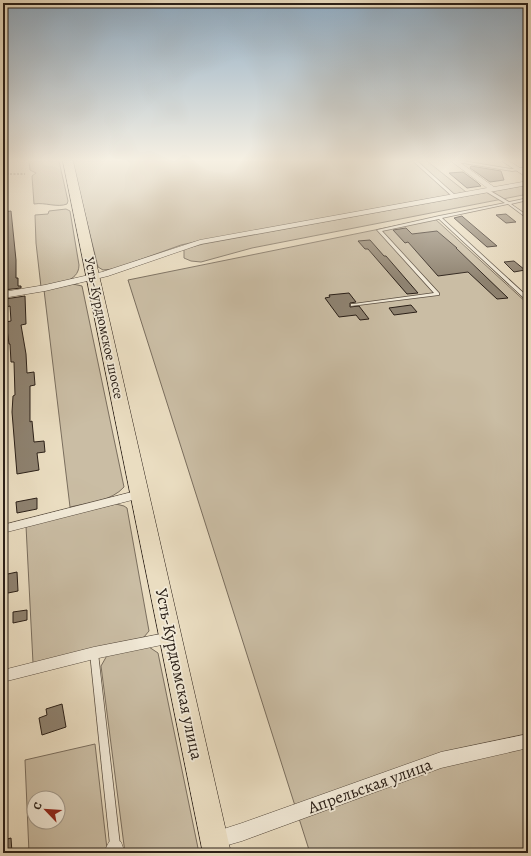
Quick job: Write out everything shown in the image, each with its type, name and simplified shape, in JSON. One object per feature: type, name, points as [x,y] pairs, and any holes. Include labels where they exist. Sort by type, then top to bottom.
[{"type":"main road","name":"Усть-Курдюмское шоссе","points":[[77,201],[140,494]]},
{"type":"main road","name":"Усть-Курдюмская улица","points":[[140,494],[216,847]]},
{"type":"street","points":[[3,295],[93,277],[200,242],[427,201]]},
{"type":"street","points":[[3,529],[140,494]]},
{"type":"street","points":[[3,676],[94,653],[171,638]]},
{"type":"street","name":"Апрельская улица","points":[[216,847],[242,832],[441,760],[528,741]]},
{"type":"lane","points":[[505,201],[528,218]]},
{"type":"lane","points":[[353,305],[437,294],[380,230],[518,201]]},
{"type":"lane","points":[[439,217],[528,300]]},
{"type":"lane","points":[[94,653],[116,850]]},
{"type":"shaded area","points":[[34,201],[68,201],[67,204],[63,205],[34,204]]},
{"type":"shaded area","points":[[82,201],[417,201],[181,245],[114,269],[103,270],[98,267]]},
{"type":"shaded area","points":[[440,201],[492,201],[252,248],[201,262],[191,261],[184,258],[184,249],[203,244]]},
{"type":"shaded area","points":[[66,209],[70,211],[79,265],[78,271],[75,276],[65,282],[41,287],[36,243],[35,215],[48,214],[49,211]]},
{"type":"shaded area","points":[[434,218],[528,304],[528,853],[310,853],[128,280]]},
{"type":"shaded area","points":[[73,284],[82,286],[124,487],[119,492],[106,498],[92,503],[70,507],[44,290]]},
{"type":"shaded area","points":[[116,504],[127,508],[149,631],[144,637],[138,640],[33,663],[26,526]]},
{"type":"shaded area","points":[[149,647],[158,653],[199,853],[125,853],[101,666],[109,652]]},
{"type":"shaded area","points":[[95,744],[107,849],[89,853],[29,853],[28,830],[66,830],[66,790],[26,790],[25,760]]},
{"type":"building","points":[[11,211],[16,260],[16,278],[18,278],[18,286],[21,286],[21,288],[3,290],[3,212]]},
{"type":"building","points":[[506,214],[516,222],[506,223],[496,215]]},
{"type":"building","points":[[462,216],[497,246],[487,247],[454,218]]},
{"type":"building","points":[[406,228],[412,234],[437,231],[457,248],[508,298],[497,299],[468,272],[438,276],[408,242],[405,243],[393,230]]},
{"type":"building","points":[[370,240],[418,293],[407,294],[368,249],[365,249],[358,241]]},
{"type":"building","points":[[514,261],[525,270],[514,272],[504,262]]},
{"type":"building","points":[[349,293],[356,302],[350,303],[350,307],[359,306],[369,319],[360,320],[356,315],[339,317],[325,298],[330,297],[329,295]]},
{"type":"building","points":[[25,296],[26,324],[21,325],[26,354],[27,373],[34,372],[35,385],[30,386],[30,422],[32,421],[34,442],[44,441],[45,452],[37,453],[39,470],[17,474],[12,412],[13,396],[15,395],[14,362],[11,362],[10,344],[6,322],[11,321],[10,306],[6,307],[5,299]]},
{"type":"building","points":[[411,305],[417,312],[394,315],[389,308]]},
{"type":"building","points":[[37,498],[37,509],[17,513],[16,502]]},
{"type":"building","points":[[17,572],[18,591],[3,594],[3,575]]},
{"type":"building","points":[[27,610],[27,620],[13,623],[13,612]]},
{"type":"building","points":[[62,704],[66,727],[42,735],[39,718],[47,715],[46,709]]},
{"type":"building","points":[[11,838],[12,853],[3,853],[3,840]]}]
